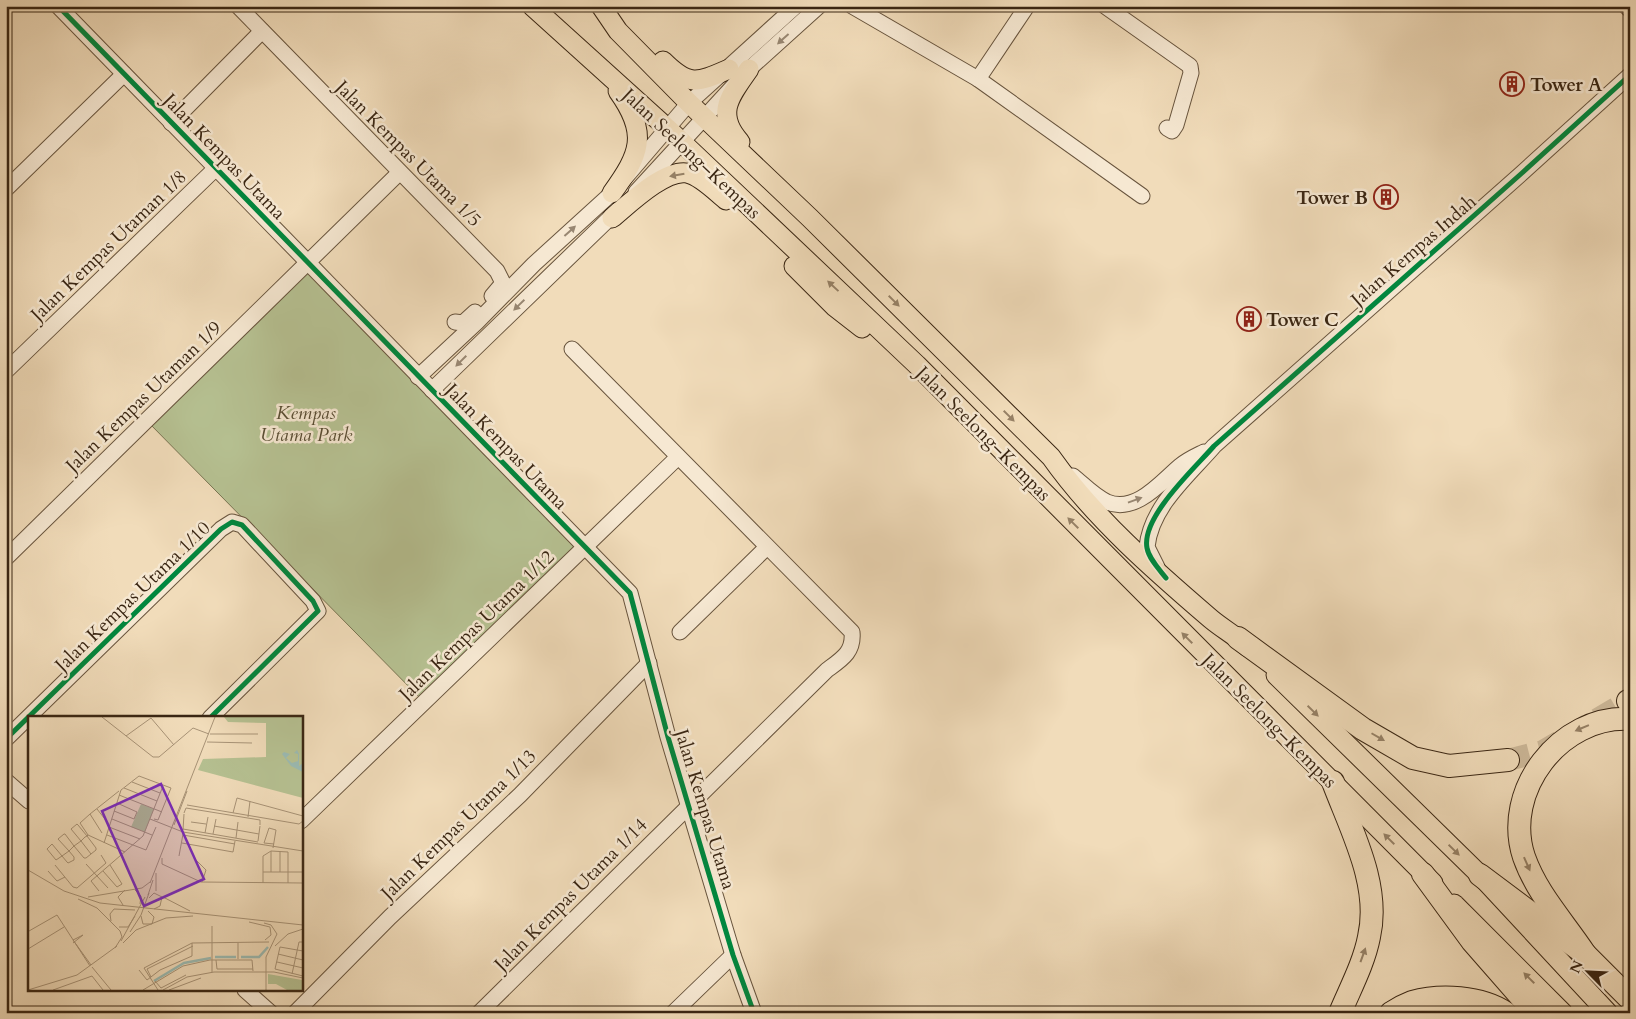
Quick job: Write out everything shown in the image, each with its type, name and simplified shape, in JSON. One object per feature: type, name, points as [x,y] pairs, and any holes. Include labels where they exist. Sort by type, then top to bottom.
[{"type":"highway","points":[[1238,638],[1363,729],[1413,758],[1448,766],[1508,760]]},
{"type":"highway","points":[[1585,954],[1565,923],[1541,894],[1524,857],[1519,831],[1523,802],[1536,769],[1560,740],[1580,728],[1602,721],[1629,706]]},
{"type":"highway","points":[[1333,782],[1369,884],[1372,907],[1369,937],[1340,1013]]},
{"type":"highway","points":[[1423,874],[1472,941],[1535,1013]]},
{"type":"highway","points":[[1480,875],[1585,954],[1630,999]]},
{"type":"highway","points":[[1390,1013],[1411,1002],[1442,998],[1472,1000],[1498,1007],[1506,1013]]},
{"type":"main road","name":"Jalan Seelong–Kempas","points":[[532,6],[667,128],[917,365],[1286,738],[1333,782],[1563,1013]]},
{"type":"main road","name":"Jalan Seelong–Kempas","points":[[601,6],[618,31],[689,103],[810,218],[1051,457],[1071,485],[1102,519],[1213,621],[1238,638],[1480,875],[1608,1013]]},
{"type":"main road","points":[[606,6],[678,76],[694,82],[702,81],[729,69]]},
{"type":"main road","points":[[600,67],[628,106],[637,130],[638,144],[632,165],[612,193]]},
{"type":"main road","points":[[749,69],[726,106],[729,126],[733,134],[810,218]]},
{"type":"main road","points":[[612,218],[664,178],[676,174],[688,174],[711,186],[748,220],[835,307],[917,365]]},
{"type":"street","name":"Jalan Kempas Utama","points":[[58,6],[630,594],[668,737],[690,805],[733,955],[754,1013]]},
{"type":"street","name":"Jalan Kempas Utama 1/5","points":[[238,6],[502,278],[501,287],[464,323],[455,322]]},
{"type":"street","points":[[418,377],[477,322],[534,264],[612,193],[689,103],[729,69],[796,6]]},
{"type":"street","points":[[432,390],[490,332],[612,218],[749,69],[819,6]]},
{"type":"street","points":[[852,6],[871,11],[978,79],[1142,196]]},
{"type":"street","points":[[978,79],[1027,6]]},
{"type":"street","points":[[1106,6],[1190,66],[1191,73],[1176,125],[1172,131],[1167,128]]},
{"type":"street","points":[[1626,6],[1630,10]]},
{"type":"street","points":[[171,123],[262,31]]},
{"type":"street","points":[[6,189],[124,74]]},
{"type":"street","name":"Jalan Kempas Indah","points":[[1214,446],[1630,75]]},
{"type":"street","name":"Jalan Kempas Utaman 1/8","points":[[6,371],[216,168]]},
{"type":"street","name":"Jalan Kempas Utaman 1/9","points":[[6,558],[399,173]]},
{"type":"street","name":"Jalan Kempas Utama 1/14","points":[[479,1013],[827,670],[847,655],[853,641],[852,632],[572,349]]},
{"type":"street","points":[[1051,457],[1094,494],[1108,502],[1120,505],[1148,495],[1182,464],[1214,446]]},
{"type":"street","points":[[1166,578],[1148,553],[1147,546],[1150,530],[1159,510],[1214,446]]},
{"type":"street","name":"Jalan Kempas Utama 1/12","points":[[302,820],[586,548],[678,457]]},
{"type":"street","name":"Jalan Kempas Utama 1/10","points":[[29,716],[221,528],[232,522],[242,525],[313,601],[318,611],[212,716]]},
{"type":"street","points":[[680,632],[767,547]]},
{"type":"street","name":"Jalan Kempas Utama 1/13","points":[[294,1013],[390,917],[520,795],[649,663]]},
{"type":"street","name":"Jalan Kempas Utama 1/10","points":[[6,739],[28,717]]},
{"type":"street","points":[[6,781],[28,800]]},
{"type":"street","points":[[674,1013],[733,955]]},
{"type":"street","points":[[247,992],[271,1013]]},
{"type":"green space","name":"Kempas Utama Park","points":[[308,263],[586,548],[424,702],[147,421]]},
{"type":"tunnel","points":[[1508,760],[1543,751],[1628,701]]},
{"type":"cycle path","points":[[58,6],[630,593],[668,737],[733,955],[754,1013]]},
{"type":"cycle path","points":[[1166,578],[1155,564],[1147,548],[1147,536],[1152,522],[1171,494],[1214,446],[1630,75]]},
{"type":"cycle path","points":[[30,716],[221,529],[232,522],[242,525],[313,601],[318,611],[212,716]]},
{"type":"cycle path","points":[[6,739],[28,718]]},
{"type":"place","name":"Tower A","points":[[1512,84]]},
{"type":"place","name":"Tower B","points":[[1386,197]]},
{"type":"place","name":"Tower C","points":[[1249,319]]}]
